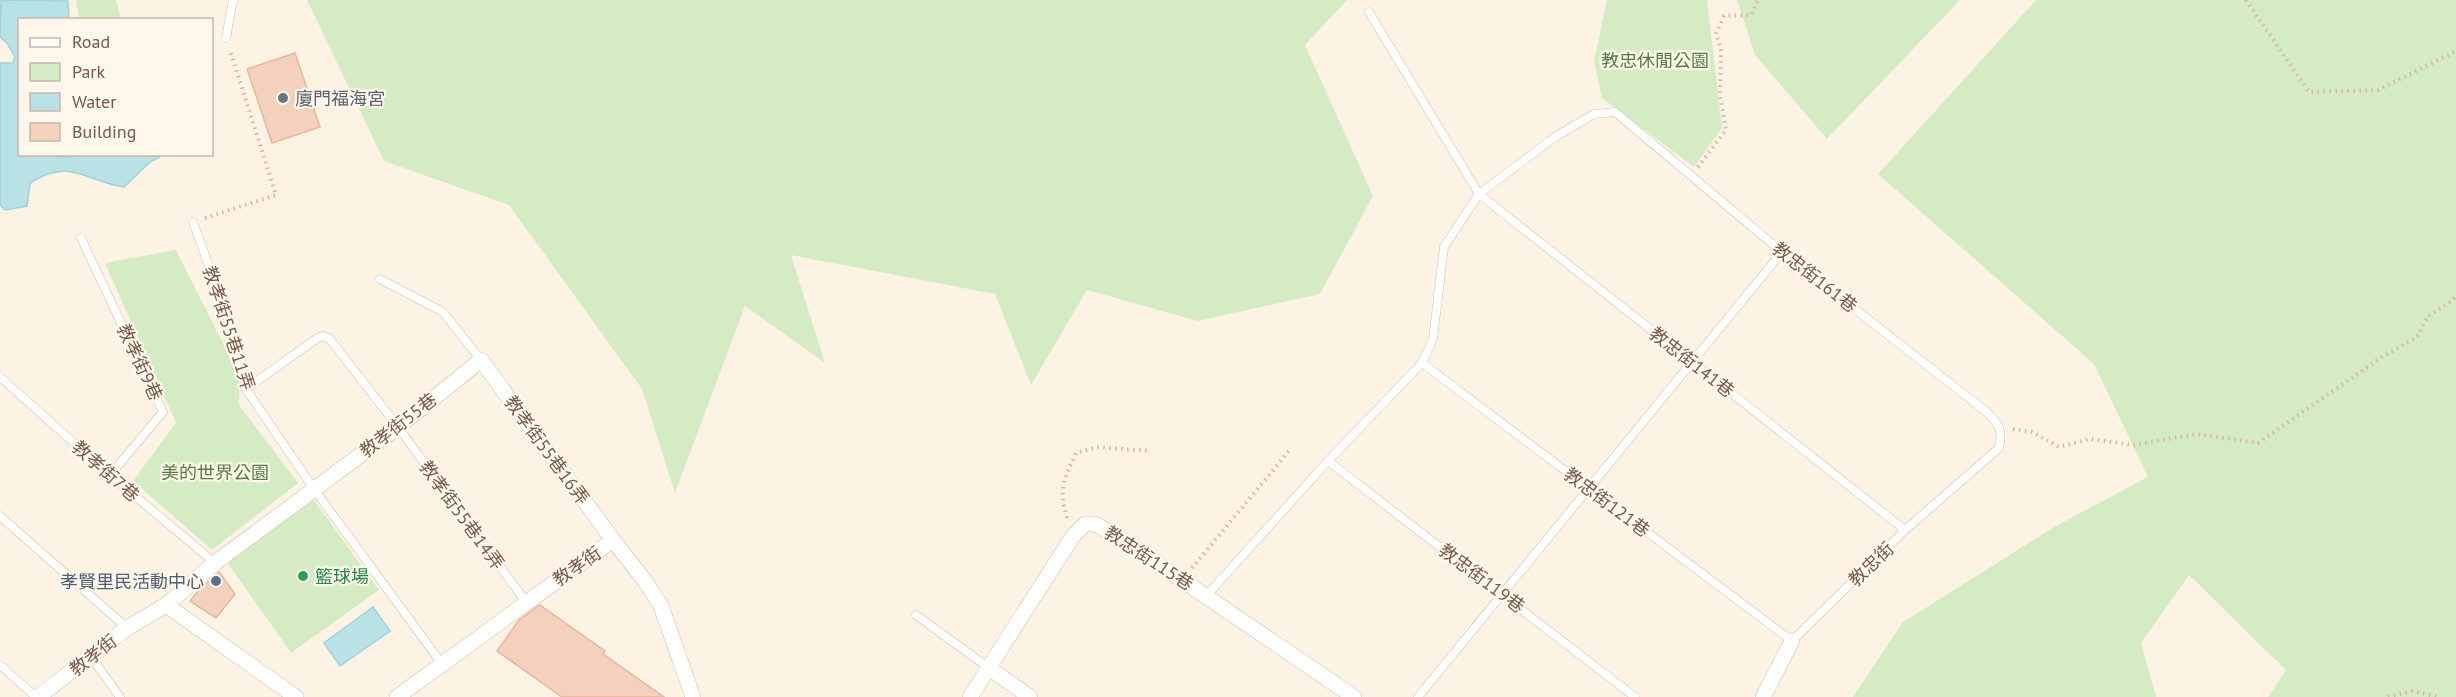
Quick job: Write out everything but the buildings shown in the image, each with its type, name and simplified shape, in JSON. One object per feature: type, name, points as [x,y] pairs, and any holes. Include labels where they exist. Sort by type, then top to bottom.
[{"type":"street","name":"教孝街55巷","points":[[215,563],[398,427],[481,360]]},
{"type":"street","name":"教孝街55巷16弄","points":[[481,360],[613,540]]},
{"type":"street","name":"教忠街115巷","points":[[1073,536],[1085,524],[1095,524],[1207,595],[1354,697]]},
{"type":"street","points":[[970,697],[1073,536]]},
{"type":"street","name":"教孝街","points":[[397,697],[613,540],[661,606],[693,697]]},
{"type":"street","name":"教孝街","points":[[37,697],[127,628],[166,605],[215,563]]},
{"type":"street","points":[[166,605],[296,697]]},
{"type":"street","name":"教忠街","points":[[1763,697],[1792,641]]},
{"type":"street","points":[[988,668],[1030,697]]},
{"type":"lane","points":[[226,38],[233,0]]},
{"type":"lane","points":[[1207,595],[1328,460],[1422,363],[1433,339],[1443,247],[1479,194],[1369,12]]},
{"type":"lane","name":"教忠街161巷","points":[[1479,194],[1555,137],[1594,114],[1615,112],[1782,252],[1988,413],[2000,427]]},
{"type":"lane","name":"教忠街141巷","points":[[1479,194],[1905,530]]},
{"type":"lane","name":"教孝街55巷11弄","points":[[193,222],[238,349],[246,389],[314,489],[442,664]]},
{"type":"lane","name":"教孝街9巷","points":[[81,238],[163,412],[110,475]]},
{"type":"lane","points":[[1418,697],[1782,252]]},
{"type":"lane","points":[[380,279],[443,312],[481,360]]},
{"type":"lane","name":"教孝街55巷14弄","points":[[246,389],[323,336],[333,342],[526,602]]},
{"type":"lane","name":"教忠街121巷","points":[[1422,363],[1792,641]]},
{"type":"lane","name":"教孝街7巷","points":[[0,377],[110,475],[215,563]]},
{"type":"lane","name":"教忠街","points":[[1792,641],[1905,530],[1999,448],[2000,427]]},
{"type":"lane","name":"教忠街119巷","points":[[1328,460],[1635,697]]},
{"type":"lane","points":[[0,516],[127,628]]},
{"type":"lane","points":[[916,615],[988,668]]},
{"type":"lane","points":[[91,657],[120,697]]},
{"type":"lane","points":[[0,665],[37,697]]},
{"type":"path","points":[[1691,176],[1726,130],[1720,94],[1721,49],[1716,34],[1724,16],[1751,15],[1758,0]]},
{"type":"path","points":[[2246,0],[2309,92],[2378,90],[2456,51]]},
{"type":"path","points":[[193,222],[276,195],[226,38]]},
{"type":"path","points":[[2000,427],[2032,432],[2059,447],[2090,439],[2133,445],[2197,434],[2259,443],[2382,357],[2416,337],[2428,316],[2453,300],[2456,295]]},
{"type":"path","points":[[1073,536],[1061,498],[1064,479],[1076,453],[1097,447],[1149,451]]},
{"type":"path","points":[[1182,579],[1289,451]]},
{"type":"path","points":[[2388,697],[2413,691],[2439,697]]},
{"type":"green space","points":[[76,0],[116,0],[121,18],[79,18]]},
{"type":"green space","points":[[307,0],[1347,0],[1305,45],[1373,196],[1320,294],[1198,321],[1087,290],[1031,385],[995,294],[791,255],[825,363],[745,306],[675,493],[642,389],[509,205],[384,161]]},
{"type":"green space","name":"教忠休閒公園","points":[[1607,0],[1707,0],[1722,128],[1694,167],[1602,98],[1594,61]]},
{"type":"green space","points":[[1737,0],[1960,0],[1827,139],[1755,55]]},
{"type":"green space","points":[[2036,0],[2456,0],[2456,697],[2268,697],[2286,670],[2189,575],[2141,643],[2156,697],[1853,697],[1903,622],[2056,526],[2148,477],[2094,364],[1878,174]]},
{"type":"green space","name":"美的世界公園","points":[[176,250],[240,377],[239,405],[298,483],[212,550],[133,481],[176,423],[105,263]]},
{"type":"green space","name":"籃球場","points":[[314,500],[379,590],[291,653],[227,562]]},
{"type":"water","points":[[1,0],[68,1],[69,18],[18,18],[18,156],[161,156],[150,162],[124,187],[67,171],[44,175],[30,183],[27,206],[5,210],[0,205],[0,63],[13,63],[15,57],[7,43],[0,37]]},
{"type":"water","points":[[373,607],[390,631],[340,666],[324,643]]},
{"type":"place","name":"廈門福海宮","points":[[283,98]]},
{"type":"place","name":"籃球場","points":[[303,576]]},
{"type":"place","name":"孝賢里民活動中心","points":[[216,581]]}]
